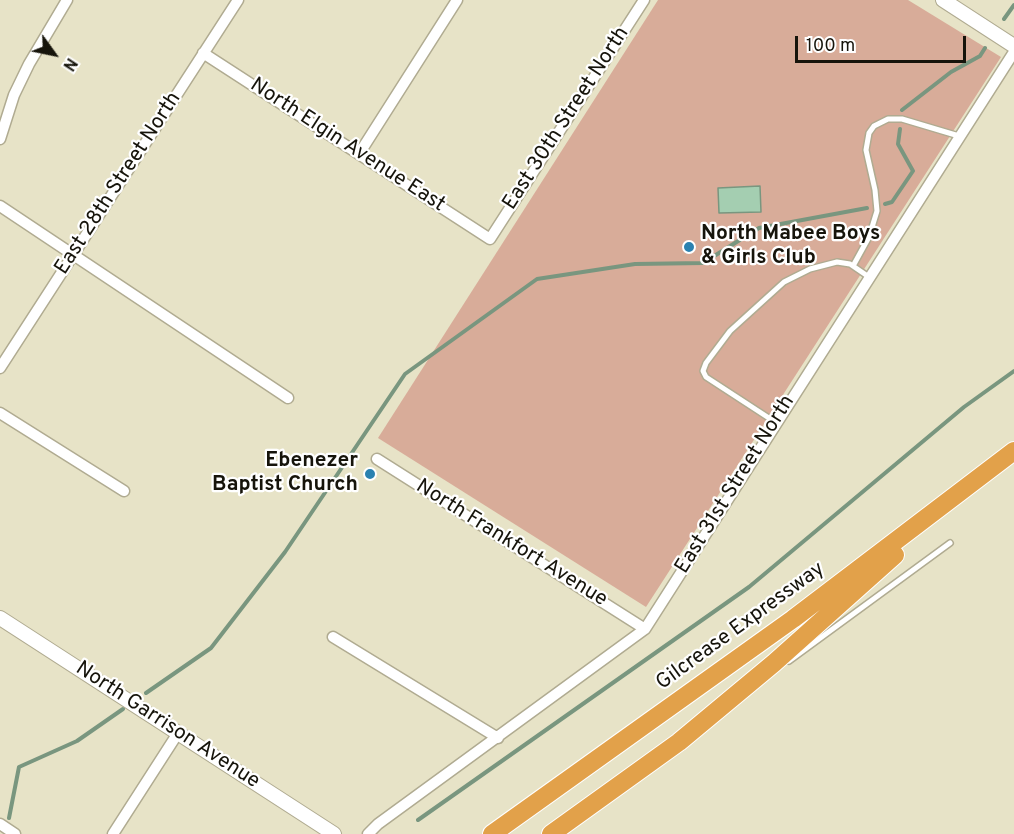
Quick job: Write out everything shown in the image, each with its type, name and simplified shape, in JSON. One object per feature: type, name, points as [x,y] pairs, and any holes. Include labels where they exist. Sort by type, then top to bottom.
[{"type":"highway","name":"Gilcrease Expressway","points":[[492,834],[783,626],[1014,451]]},
{"type":"highway","points":[[551,834],[679,742],[774,663],[980,476]]},
{"type":"street","points":[[0,139],[14,95],[29,64],[67,0]]},
{"type":"street","name":"East 28th Street North","points":[[0,368],[238,0]]},
{"type":"street","points":[[359,154],[457,0]]},
{"type":"street","name":"East 30th Street North","points":[[490,239],[644,0]]},
{"type":"street","points":[[944,0],[1014,46]]},
{"type":"street","name":"East 31st Street North","points":[[368,834],[378,824],[645,629],[775,422],[1014,52]]},
{"type":"street","name":"North Elgin Avenue East","points":[[203,53],[490,239]]},
{"type":"street","points":[[0,206],[288,398]]},
{"type":"street","points":[[0,413],[124,491]]},
{"type":"street","name":"North Frankfort Avenue","points":[[377,459],[645,629]]},
{"type":"street","name":"North Garrison Avenue","points":[[0,618],[334,834]]},
{"type":"street","points":[[333,637],[498,738]]},
{"type":"street","points":[[113,834],[178,733]]},
{"type":"street","points":[[0,824],[15,834]]},
{"type":"lane","points":[[853,266],[869,237],[877,211],[866,150],[868,133],[874,126],[888,119],[902,119],[959,136]]},
{"type":"lane","points":[[775,422],[706,377],[703,371],[706,363],[730,331],[784,282],[810,269],[843,262],[869,277]]},
{"type":"lane","points":[[679,742],[950,543]]},
{"type":"shaded area","name":"North Mabee Boys & Girls Club","points":[[658,0],[908,0],[1001,57],[646,607],[378,438]]},
{"type":"shaded area","points":[[760,186],[761,212],[719,213],[718,188]]},
{"type":"waterway","points":[[1004,19],[1014,5]]},
{"type":"waterway","points":[[902,110],[951,72],[980,56],[985,48]]},
{"type":"waterway","points":[[885,204],[892,202],[913,171],[898,144],[900,129]]},
{"type":"waterway","points":[[146,693],[211,648],[285,552],[405,374],[537,279],[635,264],[703,263],[759,228],[867,208]]},
{"type":"waterway","points":[[418,820],[749,587],[964,407],[1014,371]]},
{"type":"waterway","points":[[9,818],[19,767],[77,741],[123,709]]},
{"type":"place","name":"North Mabee Boys & Girls Club","points":[[689,247]]},
{"type":"place","name":"Ebenezer Baptist Church","points":[[370,474]]}]
